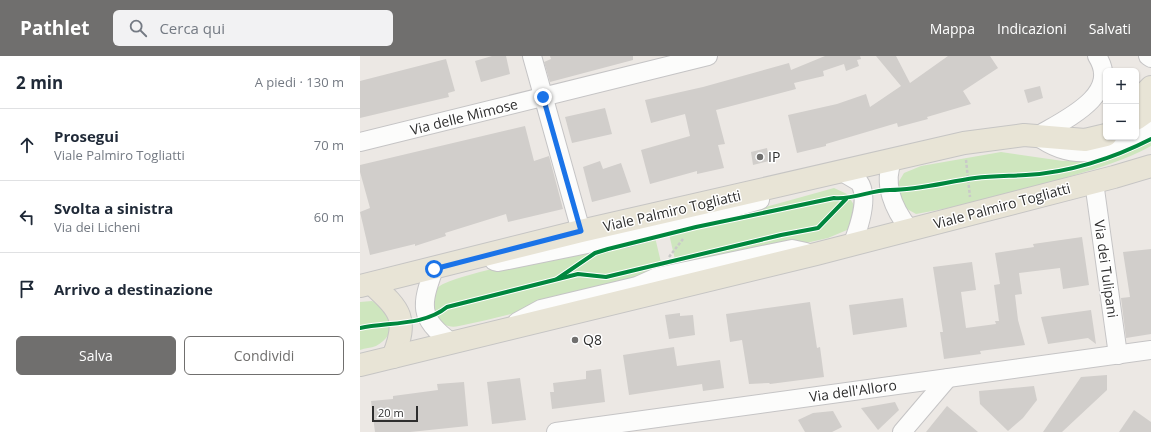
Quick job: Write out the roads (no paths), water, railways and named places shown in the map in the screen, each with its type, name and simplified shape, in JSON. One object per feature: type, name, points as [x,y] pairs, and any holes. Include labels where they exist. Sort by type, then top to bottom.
[{"type":"main road","points":[[1139,99],[1151,87]]},
{"type":"main road","points":[[1139,117],[1151,108]]},
{"type":"main road","name":"Viale Palmiro Togliatti","points":[[366,285],[581,231],[817,178],[893,159],[982,140],[1078,131],[1103,122]]},
{"type":"main road","name":"Viale Palmiro Togliatti","points":[[1037,136],[1085,140],[1103,136]]},
{"type":"main road","name":"Viale Palmiro Togliatti","points":[[1094,182],[1151,150]]},
{"type":"main road","name":"Viale Palmiro Togliatti","points":[[1127,174],[1151,161]]},
{"type":"main road","name":"Viale Palmiro Togliatti","points":[[363,364],[852,245],[1127,174],[1151,166]]},
{"type":"main road","points":[[366,285],[392,304],[400,319],[401,336],[393,357]]},
{"type":"street","points":[[532,56],[581,231]]},
{"type":"street","name":"Via delle Mimose","points":[[360,142],[708,56]]},
{"type":"street","points":[[1097,56],[1101,63],[1103,76],[1099,91],[1077,112],[1037,136],[1054,147],[1084,152],[1109,147],[1128,140]]},
{"type":"street","points":[[1139,135],[1151,126]]},
{"type":"street","points":[[893,159],[889,176],[893,205],[910,230]]},
{"type":"street","points":[[842,172],[859,182],[862,195],[862,220],[852,245]]},
{"type":"street","name":"Viale Palmiro Togliatti","points":[[481,257],[498,262],[607,240],[625,238],[779,195],[817,178]]},
{"type":"street","name":"Via dei Tulipani","points":[[1094,182],[1118,355]]},
{"type":"street","points":[[434,269],[426,293],[425,310],[432,326],[451,342]]},
{"type":"street","name":"Via dell'Alloro","points":[[557,432],[1151,350]]},
{"type":"street","points":[[902,432],[948,378]]},
{"type":"place","name":"IP","points":[[760,157]]},
{"type":"place","name":"Q8","points":[[575,340]]}]
